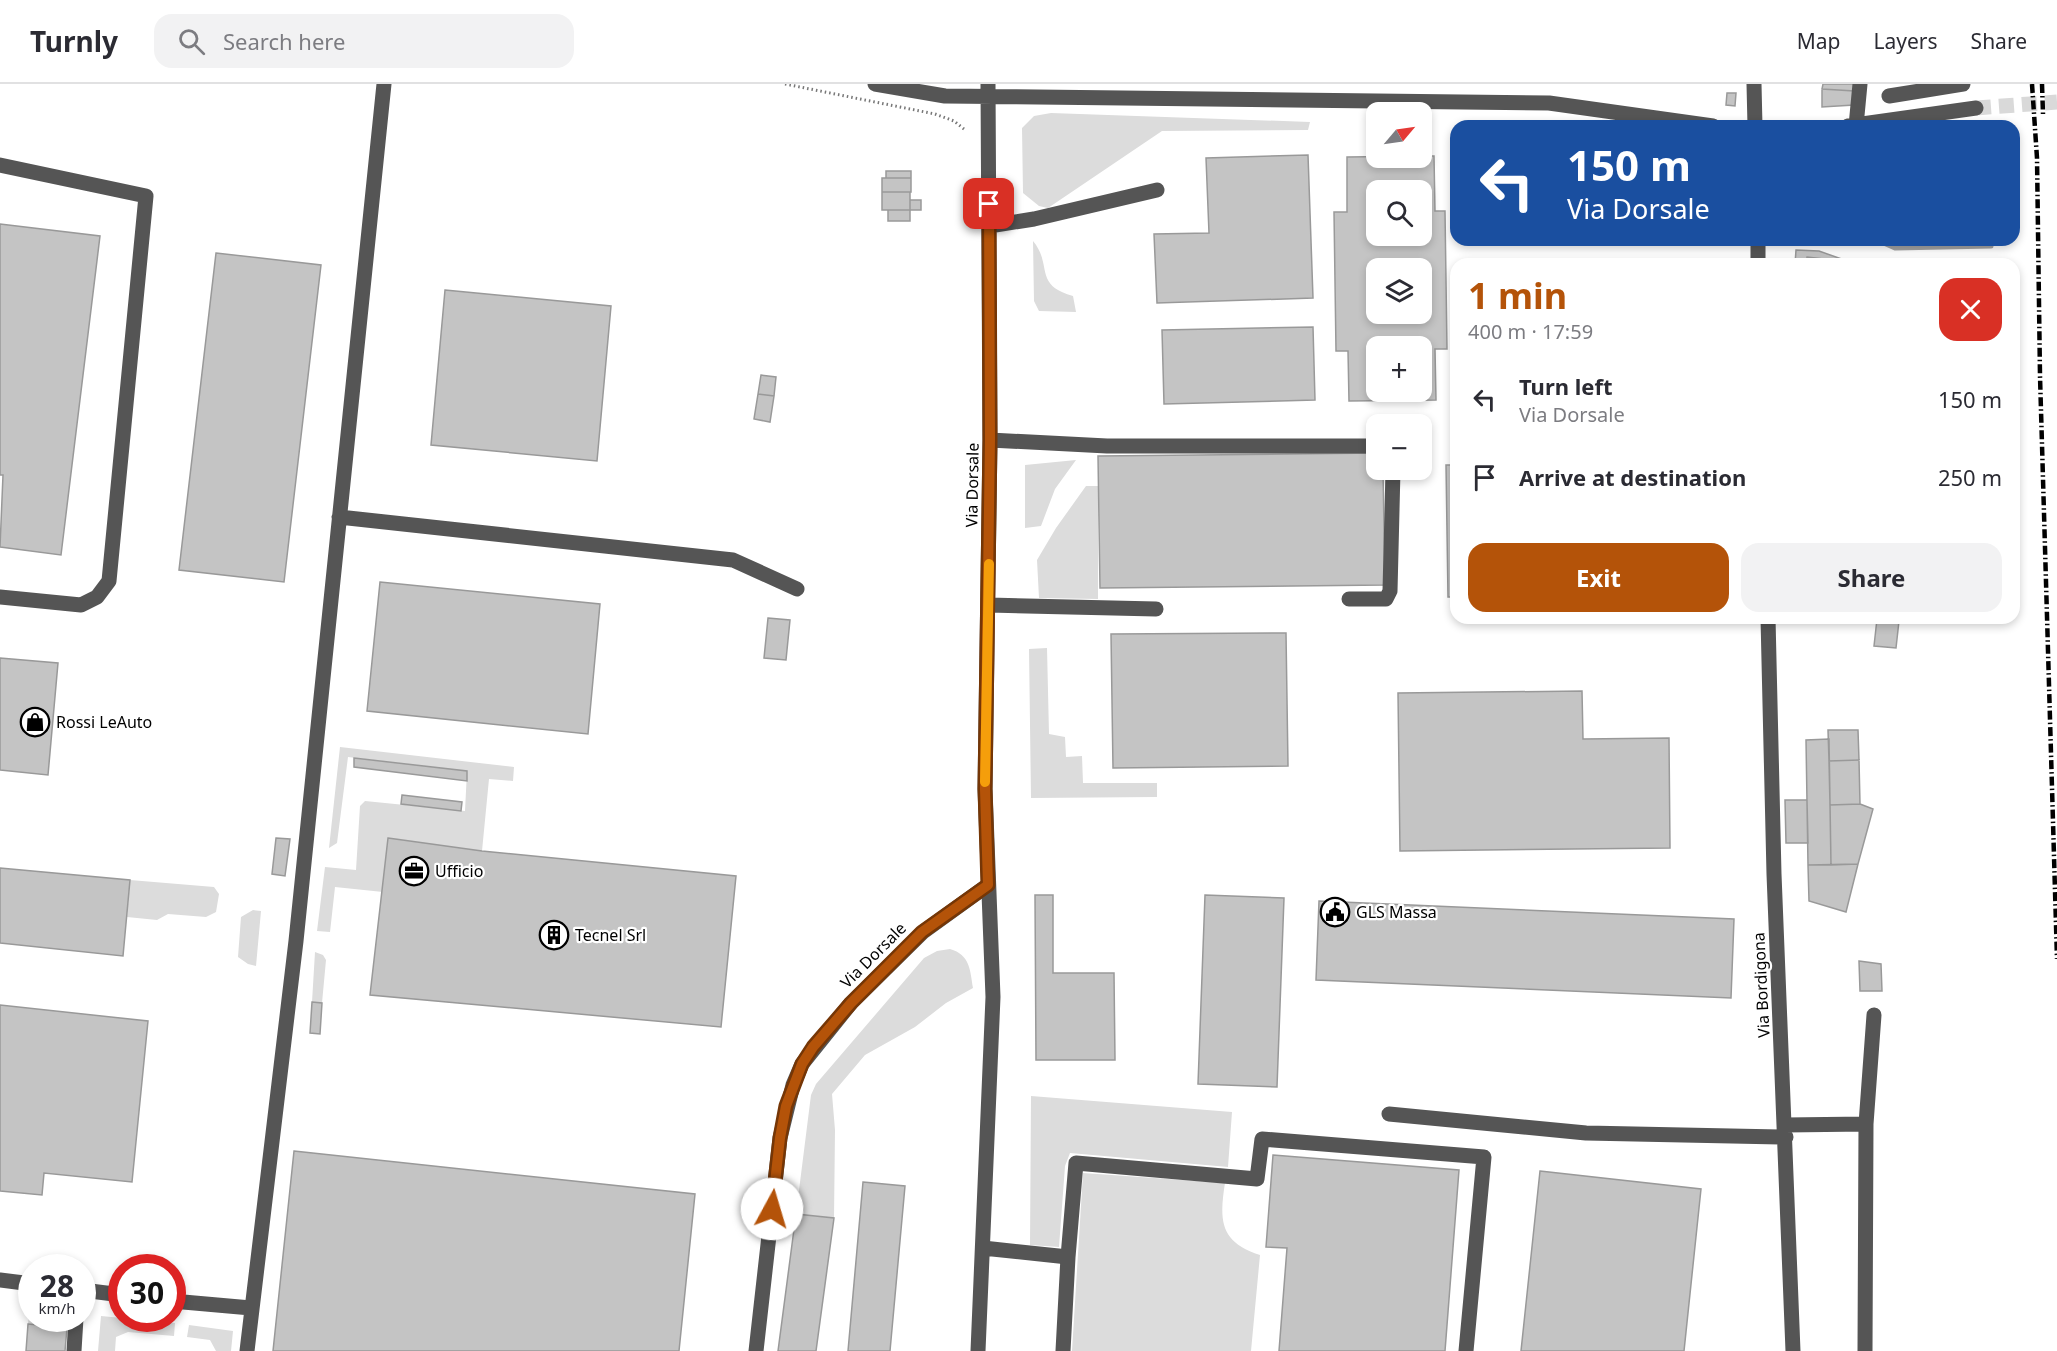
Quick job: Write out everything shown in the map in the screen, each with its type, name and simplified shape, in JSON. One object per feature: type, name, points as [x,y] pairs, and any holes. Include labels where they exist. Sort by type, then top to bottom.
[{"type":"street","points":[[247,1351],[295,951],[384,84]]},
{"type":"street","points":[[875,84],[945,96],[988,90],[1190,91],[1549,104],[1668,120]]},
{"type":"street","points":[[1754,84],[1755,120]]},
{"type":"street","points":[[1857,120],[1860,84]]},
{"type":"street","points":[[1889,96],[1963,84]]},
{"type":"street","name":"Via Dorsale","points":[[978,1351],[993,997],[985,789],[990,440],[988,90]]},
{"type":"street","points":[[1896,120],[1976,108]]},
{"type":"street","points":[[0,165],[146,196],[109,581],[98,597],[81,604],[0,597]]},
{"type":"street","points":[[989,226],[1034,219],[1157,190]]},
{"type":"street","points":[[990,440],[1107,446],[1366,446]]},
{"type":"street","points":[[1349,599],[1386,598],[1390,591],[1393,480]]},
{"type":"street","points":[[339,517],[733,560],[797,589]]},
{"type":"street","points":[[989,604],[1156,609]]},
{"type":"street","name":"Via Bordigona","points":[[1768,624],[1774,874],[1793,1351]]},
{"type":"street","name":"Via Dorsale","points":[[756,1351],[780,1138],[793,1085],[802,1064],[851,1003],[922,932],[988,885]]},
{"type":"street","points":[[1865,1351],[1866,1124],[1874,1015]]},
{"type":"street","points":[[1389,1114],[1586,1133],[1785,1131],[1866,1124]]},
{"type":"street","points":[[1063,1351],[1076,1163],[1257,1179],[1262,1139],[1484,1157],[1466,1351]]},
{"type":"street","points":[[983,1248],[1068,1257]]},
{"type":"street","points":[[0,1280],[18,1282]]},
{"type":"street","points":[[186,1302],[251,1308]]},
{"type":"street","points":[[74,1351],[75,1332]]},
{"type":"path","points":[[785,84],[935,114],[954,121],[964,129]]},
{"type":"shaded area","points":[[1051,113],[1310,122],[1308,130],[1162,131],[1048,208],[1039,206],[1023,193],[1022,128],[1034,116]]},
{"type":"shaded area","points":[[1033,241],[1039,250],[1048,280],[1053,286],[1073,296],[1076,312],[1039,311],[1034,301]]},
{"type":"shaded area","points":[[1076,460],[1055,489],[1041,526],[1025,528],[1025,465]]},
{"type":"shaded area","points":[[1086,486],[1098,486],[1098,599],[1039,598],[1037,560],[1056,528]]},
{"type":"shaded area","points":[[1047,648],[1049,734],[1065,737],[1066,757],[1082,756],[1083,783],[1157,783],[1157,797],[1031,798],[1029,649]]},
{"type":"shaded area","points":[[340,747],[514,767],[513,781],[489,779],[482,851],[388,838],[383,892],[335,887],[330,932],[317,931],[325,867],[356,870],[360,806],[365,801],[465,811],[467,771],[348,757],[337,843],[329,848]]},
{"type":"shaded area","points":[[130,880],[214,887],[219,894],[216,912],[206,917],[168,914],[157,920],[127,917]]},
{"type":"shaded area","points":[[253,910],[261,911],[256,966],[238,957],[241,917]]},
{"type":"shaded area","points":[[950,949],[962,955],[968,964],[973,988],[946,1003],[915,1027],[865,1055],[832,1094],[835,1130],[834,1218],[796,1214],[811,1095],[816,1084],[924,958],[937,951]]},
{"type":"shaded area","points":[[315,952],[323,955],[326,960],[322,1003],[312,1002]]},
{"type":"shaded area","points":[[1031,1096],[1232,1112],[1228,1167],[1070,1153],[1065,1166],[1059,1247],[1030,1245]]},
{"type":"shaded area","points":[[1083,1173],[1225,1183],[1222,1208],[1225,1228],[1237,1244],[1260,1255],[1251,1351],[1072,1351]]},
{"type":"shaded area","points":[[101,1316],[108,1317],[108,1332],[128,1332],[116,1337],[115,1351],[98,1351]]},
{"type":"shaded area","points":[[189,1325],[233,1331],[231,1351],[216,1351],[210,1340],[187,1337]]},
{"type":"shaded area","points":[[128,1332],[174,1332],[174,1336]]},
{"type":"building","points":[[1823,84],[1854,84],[1854,91],[1822,89]]},
{"type":"building","points":[[1822,89],[1854,91],[1854,105],[1822,107]]},
{"type":"building","points":[[1727,93],[1736,93],[1735,106],[1726,105]]},
{"type":"building","points":[[1308,155],[1313,298],[1157,303],[1154,234],[1209,233],[1206,158]]},
{"type":"building","points":[[1432,156],[1434,156],[1435,211],[1445,211],[1447,349],[1435,349],[1436,400],[1432,400],[1432,336],[1366,336],[1366,401],[1349,401],[1348,351],[1336,351],[1334,212],[1347,212],[1347,157],[1366,157],[1366,168],[1432,168]]},
{"type":"building","points":[[886,171],[911,171],[911,178],[886,178]]},
{"type":"building","points":[[882,178],[911,178],[911,192],[882,192]]},
{"type":"building","points":[[882,192],[910,192],[910,210],[882,210]]},
{"type":"building","points":[[910,200],[921,200],[921,210],[910,210]]},
{"type":"building","points":[[888,210],[910,210],[910,221],[888,221]]},
{"type":"building","points":[[0,224],[100,236],[61,555],[0,547],[3,475],[0,475]]},
{"type":"building","points":[[1796,250],[1819,251],[1839,258],[1807,257],[1795,258]]},
{"type":"building","points":[[216,253],[321,265],[284,582],[179,570]]},
{"type":"building","points":[[445,290],[611,306],[597,461],[431,445]]},
{"type":"building","points":[[1313,327],[1315,400],[1164,404],[1162,330]]},
{"type":"building","points":[[761,375],[776,377],[774,396],[758,394]]},
{"type":"building","points":[[758,394],[774,396],[770,422],[754,419]]},
{"type":"building","points":[[1366,453],[1366,480],[1383,480],[1385,585],[1100,588],[1098,456]]},
{"type":"building","points":[[1446,465],[1450,465],[1450,597],[1448,597]]},
{"type":"building","points":[[380,582],[600,604],[588,734],[367,711]]},
{"type":"building","points":[[768,618],[790,620],[786,660],[764,658]]},
{"type":"building","points":[[1876,624],[1899,624],[1896,648],[1874,646]]},
{"type":"building","points":[[1286,633],[1288,766],[1113,768],[1111,634]]},
{"type":"building","points":[[0,658],[58,663],[48,775],[0,770]]},
{"type":"building","points":[[1582,691],[1583,739],[1669,738],[1670,848],[1400,851],[1398,693]]},
{"type":"building","points":[[1828,730],[1858,730],[1859,760],[1829,761]]},
{"type":"building","points":[[1829,739],[1831,865],[1808,865],[1806,740]]},
{"type":"building","points":[[354,758],[467,771],[467,781],[354,767]]},
{"type":"building","points":[[1859,760],[1860,804],[1830,805],[1829,761]]},
{"type":"building","points":[[402,795],[462,802],[461,811],[401,804]]},
{"type":"building","points":[[1785,800],[1807,800],[1808,843],[1786,843]]},
{"type":"building","points":[[1860,804],[1873,809],[1858,864],[1831,865],[1830,805]]},
{"type":"building","points":[[276,838],[290,839],[285,876],[272,874]]},
{"type":"building","name":"Tecnel Srl","points":[[388,838],[482,851],[736,876],[721,1027],[370,995]]},
{"type":"building","points":[[1858,864],[1846,912],[1809,901],[1808,865]]},
{"type":"building","points":[[0,868],[130,880],[123,956],[0,943]]},
{"type":"building","points":[[1035,895],[1053,895],[1053,973],[1114,973],[1115,1060],[1036,1060]]},
{"type":"building","points":[[1205,895],[1284,898],[1277,1087],[1198,1084]]},
{"type":"building","points":[[1319,901],[1734,919],[1731,998],[1316,980]]},
{"type":"building","points":[[1859,961],[1881,964],[1882,991],[1860,991]]},
{"type":"building","points":[[312,1002],[322,1003],[320,1034],[310,1033]]},
{"type":"building","points":[[0,1005],[148,1021],[132,1182],[44,1173],[42,1195],[0,1191]]},
{"type":"building","points":[[294,1151],[695,1194],[679,1351],[273,1351]]},
{"type":"building","points":[[1273,1155],[1459,1170],[1445,1351],[1279,1351],[1287,1248],[1266,1247]]},
{"type":"building","points":[[1540,1171],[1701,1189],[1684,1351],[1521,1351]]},
{"type":"building","points":[[863,1182],[905,1186],[890,1351],[848,1351]]},
{"type":"building","points":[[796,1214],[834,1218],[816,1351],[778,1351]]},
{"type":"building","points":[[27,1332],[67,1332],[65,1351],[26,1351]]},
{"type":"waterway","points":[[1890,246],[1895,248],[1991,246]]},
{"type":"tunnel","points":[[1976,108],[2057,102]]},
{"type":"railway","points":[[2032,84],[2037,158],[2040,376],[2057,959]]},
{"type":"railway","points":[[2042,84],[2043,114]]},
{"type":"slow traffic","points":[[985,782],[989,564]]},
{"type":"place","name":"Rossi LeAuto","points":[[35,722]]},
{"type":"place","name":"Ufficio","points":[[414,871]]},
{"type":"place","name":"GLS Massa","points":[[1335,912]]},
{"type":"place","name":"Tecnel Srl","points":[[554,935]]},
{"type":"route","points":[[772,1209],[786,1106],[802,1064],[813,1047],[851,1003],[922,932],[988,885],[985,789],[989,604],[989,204]]}]
